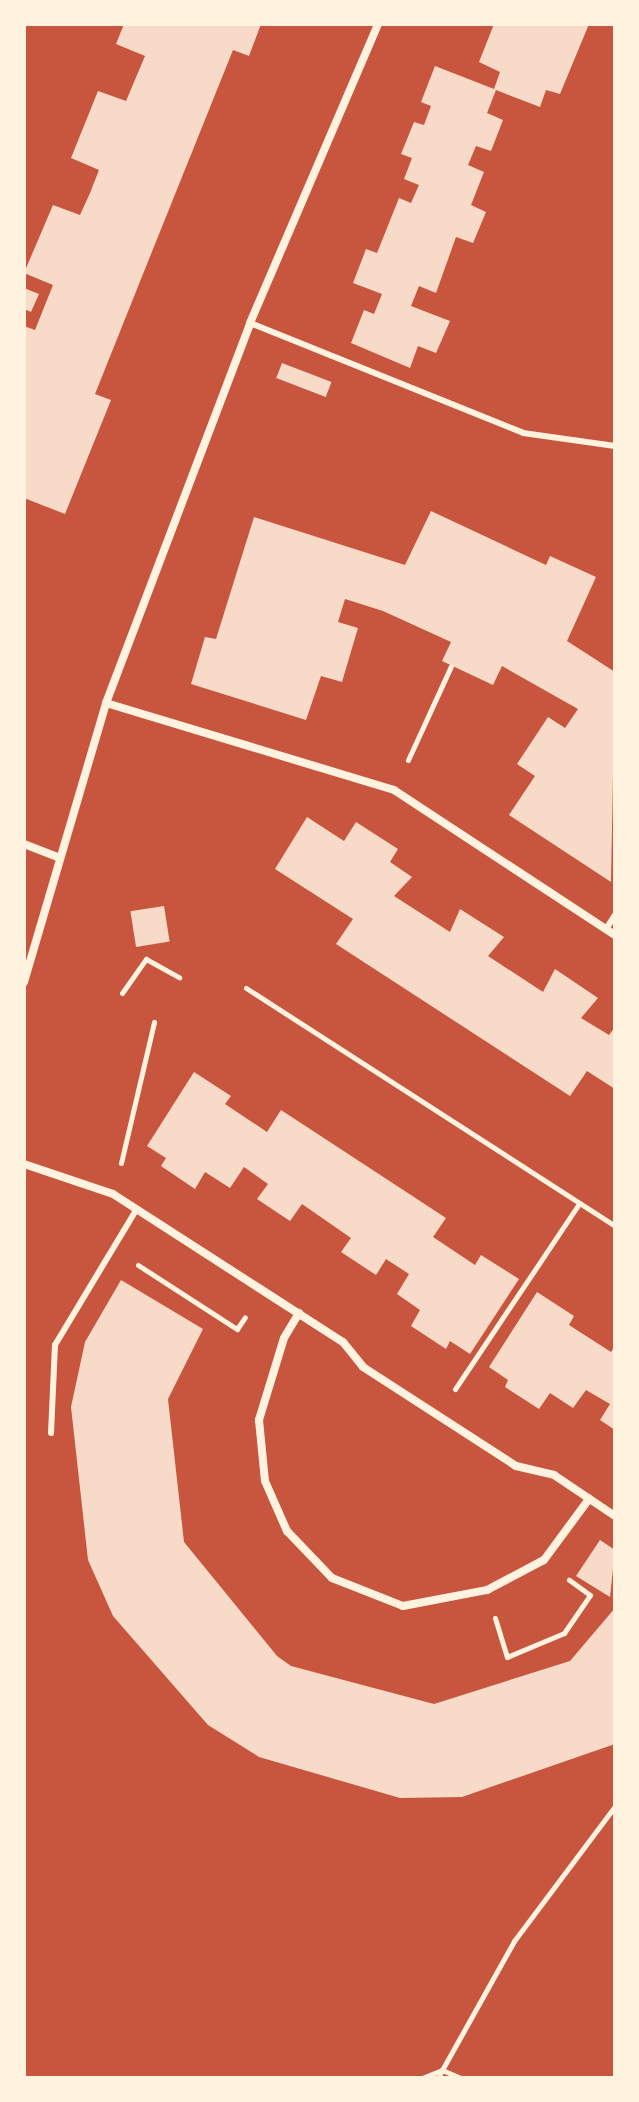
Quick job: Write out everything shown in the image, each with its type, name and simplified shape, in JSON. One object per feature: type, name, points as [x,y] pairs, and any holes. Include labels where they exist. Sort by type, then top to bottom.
[{"type":"street","points":[[24,982],[58,857],[106,703],[250,323],[378,24]]},
{"type":"street","points":[[106,703],[394,790],[615,935]]},
{"type":"street","points":[[24,844],[58,857]]},
{"type":"street","points":[[24,1164],[113,1194],[343,1342],[363,1367],[516,1466],[554,1475],[615,1516]]},
{"type":"street","points":[[299,1313],[284,1338],[259,1420],[265,1481],[287,1531],[332,1578],[403,1606],[487,1590],[544,1560],[589,1499]]},
{"type":"lane","points":[[250,323],[523,433],[615,446]]},
{"type":"lane","points":[[606,929],[615,915]]},
{"type":"lane","points":[[51,1433],[55,1345],[136,1210]]},
{"type":"path","points":[[394,790],[451,666]]},
{"type":"path","points":[[122,993],[146,959],[179,977]]},
{"type":"path","points":[[246,988],[615,1226]]},
{"type":"path","points":[[121,1164],[154,1022]]},
{"type":"path","points":[[438,1414],[579,1204]]},
{"type":"path","points":[[113,1249],[237,1329],[244,1316],[253,1322]]},
{"type":"path","points":[[487,1590],[507,1657],[564,1633],[590,1595],[564,1576],[571,1566]]},
{"type":"path","points":[[438,2078],[514,1941],[615,1806]]},
{"type":"path","points":[[422,2078],[442,2070],[461,2078]]},
{"type":"building","points":[[124,24],[261,24],[249,56],[233,50],[95,394],[111,400],[65,514],[24,498],[24,326],[35,330],[53,285],[24,273],[53,205],[80,215],[90,193],[99,170],[71,158],[98,91],[126,101],[145,56],[116,44]]},
{"type":"building","points":[[494,24],[589,24],[560,94],[546,90],[540,107],[496,90],[487,113],[503,120],[491,151],[476,146],[468,165],[484,172],[471,205],[486,212],[473,243],[456,237],[436,293],[419,286],[411,306],[450,321],[436,353],[418,346],[410,368],[351,343],[364,310],[374,314],[382,294],[353,283],[366,249],[377,253],[399,198],[411,203],[419,185],[404,179],[412,158],[401,154],[414,122],[424,125],[431,106],[421,102],[435,66],[494,89],[500,72],[479,62]]},
{"type":"building","points":[[24,288],[39,294],[31,312],[24,309]]},
{"type":"building","points":[[282,363],[331,382],[326,397],[276,378]]},
{"type":"building","points":[[431,511],[546,565],[550,556],[596,577],[567,641],[615,672],[611,882],[509,815],[535,776],[517,764],[548,717],[565,728],[578,709],[502,666],[493,685],[442,661],[451,642],[383,611],[345,599],[338,622],[358,628],[342,682],[321,676],[306,720],[191,684],[205,637],[216,639],[254,517],[405,565]]},
{"type":"building","points":[[307,817],[344,841],[356,822],[398,849],[390,862],[412,877],[394,896],[450,932],[460,909],[504,937],[488,956],[543,992],[555,969],[598,998],[581,1018],[609,1035],[615,1027],[615,1089],[587,1071],[570,1096],[336,944],[353,919],[275,869]]},
{"type":"building","points":[[164,906],[170,942],[136,947],[130,911]]},
{"type":"building","points":[[194,1072],[231,1096],[225,1104],[267,1132],[281,1110],[446,1218],[433,1237],[475,1265],[481,1255],[519,1279],[470,1354],[450,1341],[446,1349],[411,1326],[420,1310],[397,1294],[409,1274],[386,1259],[376,1275],[341,1252],[351,1238],[302,1204],[290,1221],[257,1199],[268,1184],[244,1167],[230,1188],[205,1172],[195,1189],[161,1166],[166,1158],[147,1146]]},
{"type":"building","points":[[121,1280],[203,1329],[168,1399],[184,1542],[277,1656],[291,1666],[434,1704],[570,1661],[615,1608],[615,1744],[462,1797],[400,1798],[259,1757],[208,1725],[113,1616],[88,1560],[71,1407],[85,1342]]},
{"type":"building","points":[[537,1292],[574,1316],[569,1325],[611,1352],[615,1346],[615,1430],[600,1420],[610,1404],[586,1390],[573,1408],[550,1393],[539,1409],[505,1387],[508,1380],[489,1367]]},
{"type":"building","points":[[600,1540],[615,1550],[610,1597],[576,1576]]}]
